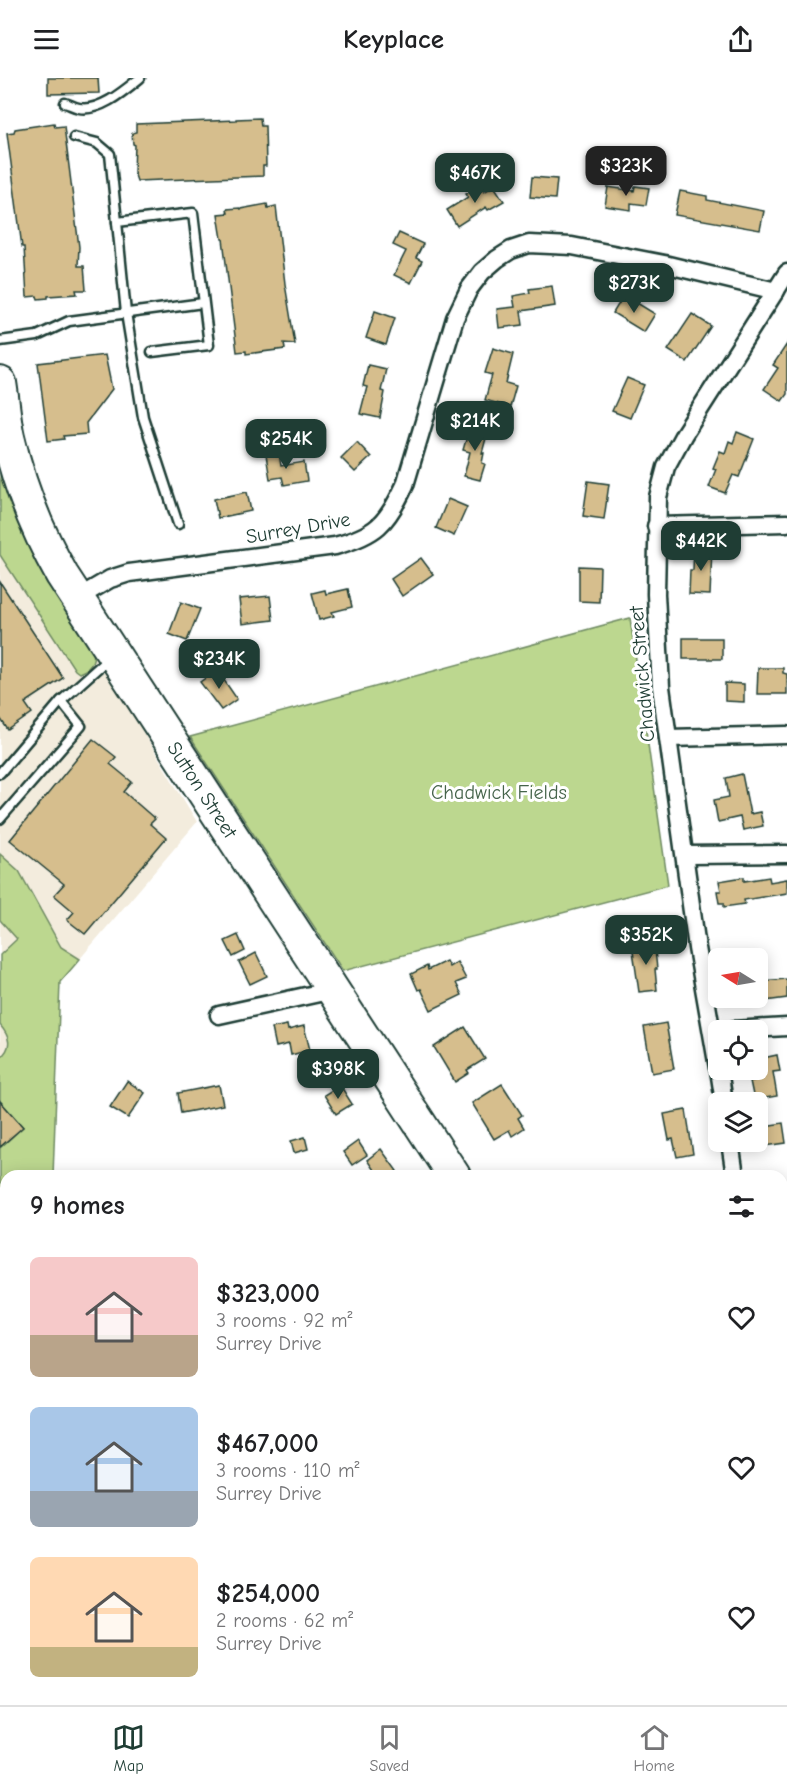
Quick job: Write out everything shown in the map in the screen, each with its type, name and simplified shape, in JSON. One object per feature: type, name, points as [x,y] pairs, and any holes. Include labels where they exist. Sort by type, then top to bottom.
[{"type":"highway","name":"Sutton Street","points":[[0,382],[8,438],[43,542],[76,599],[450,1170]]},
{"type":"street","name":"Surrey Drive","points":[[76,599],[110,579],[123,575],[335,546],[359,540],[374,531],[384,522],[405,485],[455,318],[469,289],[482,272],[511,250],[529,244],[572,246],[664,264],[776,291]]},
{"type":"street","name":"Chadwick Street","points":[[712,1020],[697,948],[658,647],[656,526],[658,497],[666,467],[684,434],[787,273]]},
{"type":"street","points":[[656,526],[787,523]]},
{"type":"street","points":[[668,738],[787,735]]},
{"type":"street","points":[[686,855],[787,854]]},
{"type":"street","points":[[219,1015],[333,990]]},
{"type":"street","points":[[768,1028],[787,1027]]},
{"type":"street","points":[[731,1152],[734,1170]]},
{"type":"lane","points":[[65,103],[80,108],[92,107],[110,99],[140,78]]},
{"type":"lane","points":[[75,137],[98,143],[110,154],[126,313],[142,417],[178,524]]},
{"type":"lane","points":[[117,222],[193,213],[209,345],[152,352]]},
{"type":"lane","points":[[0,341],[38,336],[69,321],[203,303]]},
{"type":"lane","points":[[0,773],[61,701],[113,655]]},
{"type":"lane","points":[[0,819],[81,726],[61,701]]},
{"type":"shaded area","points":[[0,468],[42,564],[197,822],[60,982],[53,1170],[0,1170]]},
{"type":"green space","points":[[0,468],[94,650],[91,664],[79,673],[0,555]]},
{"type":"green space","name":"Chadwick Fields","points":[[630,618],[668,885],[343,971],[190,737]]},
{"type":"green space","points":[[0,854],[19,871],[61,947],[80,959],[60,982],[53,1170],[0,1170],[0,1148],[23,1127],[0,1101],[0,1058],[7,1050],[9,1042],[0,1025],[0,955],[17,939],[0,920]]},
{"type":"building","points":[[48,78],[98,78],[99,93],[48,94]]},
{"type":"building","points":[[260,118],[261,126],[265,126],[266,166],[263,166],[263,176],[137,181],[134,172],[135,145],[132,133],[136,132],[136,124]]},
{"type":"building","points":[[54,123],[55,127],[64,126],[79,247],[78,266],[84,266],[86,290],[76,290],[77,294],[38,299],[37,296],[27,297],[24,247],[22,247],[7,133],[14,132],[15,129]]},
{"type":"building","points":[[532,177],[557,179],[555,199],[530,197]]},
{"type":"building","points":[[494,186],[504,201],[488,210],[486,207],[457,226],[447,210],[468,197],[466,194],[477,188],[479,192],[483,190],[484,192]]},
{"type":"building","points":[[635,186],[649,188],[646,205],[631,203],[631,210],[605,206],[608,187],[634,191]]},
{"type":"building","points":[[680,191],[707,196],[707,200],[764,211],[760,230],[675,215]]},
{"type":"building","points":[[267,204],[268,208],[276,206],[295,344],[284,343],[285,349],[246,354],[246,351],[237,352],[218,214],[228,213],[227,209]]},
{"type":"building","points":[[399,233],[423,244],[416,258],[422,261],[411,283],[394,275],[406,251],[393,245]]},
{"type":"building","points":[[552,286],[555,306],[521,311],[523,325],[499,328],[497,309],[515,307],[513,296],[530,293],[529,289]]},
{"type":"building","points":[[624,295],[655,314],[644,332],[613,313]]},
{"type":"building","points":[[375,311],[395,318],[386,345],[366,338]]},
{"type":"building","points":[[692,314],[711,326],[687,362],[668,350]]},
{"type":"building","points":[[787,344],[787,394],[782,401],[764,389],[778,368],[773,365]]},
{"type":"building","points":[[493,348],[513,354],[506,383],[516,386],[510,407],[485,400],[492,375],[485,373]]},
{"type":"building","points":[[105,355],[112,389],[86,423],[87,434],[63,436],[64,439],[48,441],[38,363]]},
{"type":"building","points":[[368,365],[386,369],[381,391],[385,392],[380,418],[360,414],[367,387],[363,386]]},
{"type":"building","points":[[627,378],[644,385],[630,418],[612,411]]},
{"type":"building","points":[[470,426],[488,431],[482,453],[484,453],[482,463],[485,464],[480,480],[464,476],[470,452],[463,450]]},
{"type":"building","points":[[737,432],[754,439],[739,477],[733,475],[725,493],[709,487],[720,451],[725,453],[729,441],[733,443]]},
{"type":"building","points":[[357,442],[371,457],[355,472],[341,458]]},
{"type":"building","points":[[279,453],[281,466],[304,462],[307,481],[284,485],[282,477],[270,479],[266,455]]},
{"type":"building","points":[[588,481],[609,484],[604,519],[583,516]]},
{"type":"building","points":[[247,492],[251,511],[218,518],[214,499]]},
{"type":"building","points":[[448,499],[467,507],[454,536],[436,528]]},
{"type":"building","points":[[694,547],[712,548],[710,595],[689,594]]},
{"type":"building","points":[[421,558],[433,574],[402,596],[391,579]]},
{"type":"building","points":[[579,566],[600,567],[599,602],[579,601]]},
{"type":"building","points":[[0,582],[63,678],[25,703],[32,713],[8,730],[0,718]]},
{"type":"building","points":[[348,589],[352,607],[332,612],[334,616],[319,620],[312,593],[325,590],[326,594]]},
{"type":"building","points":[[270,596],[273,620],[242,624],[239,599]]},
{"type":"building","points":[[181,602],[200,609],[187,641],[169,634]]},
{"type":"building","points":[[683,638],[722,638],[722,659],[683,659]]},
{"type":"building","points":[[758,668],[783,668],[783,673],[787,674],[787,694],[757,694]]},
{"type":"building","points":[[217,670],[237,699],[221,710],[200,682]]},
{"type":"building","points":[[725,683],[744,684],[744,702],[725,701]]},
{"type":"building","points":[[93,739],[116,757],[110,764],[132,782],[124,792],[155,819],[150,824],[166,838],[85,934],[67,920],[74,912],[54,895],[64,884],[10,840]]},
{"type":"building","points":[[742,774],[750,814],[760,812],[763,826],[743,830],[740,817],[718,822],[714,800],[729,797],[726,778]]},
{"type":"building","points":[[744,877],[744,881],[769,877],[770,882],[787,879],[787,893],[744,900],[745,904],[724,907],[724,903],[719,903],[717,891],[721,891],[719,881]]},
{"type":"building","points":[[238,935],[245,951],[233,957],[225,941]]},
{"type":"building","points":[[654,941],[657,990],[639,992],[632,944]]},
{"type":"building","points":[[256,953],[267,976],[250,984],[239,962]]},
{"type":"building","points":[[446,961],[449,967],[457,962],[466,979],[456,983],[462,995],[431,1010],[411,974],[427,966],[428,970]]},
{"type":"building","points":[[787,979],[787,998],[768,1001],[768,980]]},
{"type":"building","points":[[666,1023],[674,1069],[652,1073],[644,1027]]},
{"type":"building","points":[[287,1025],[288,1030],[304,1026],[310,1050],[291,1055],[289,1044],[276,1047],[272,1028]]},
{"type":"building","points":[[465,1027],[485,1059],[467,1070],[469,1073],[455,1082],[434,1047]]},
{"type":"building","points":[[777,1055],[780,1071],[773,1072],[777,1096],[768,1098],[768,1092],[752,1092],[750,1081],[768,1080],[768,1057]]},
{"type":"building","points":[[127,1081],[145,1093],[128,1118],[110,1107]]},
{"type":"building","points":[[502,1084],[522,1115],[518,1118],[524,1128],[512,1136],[509,1130],[494,1139],[472,1103]]},
{"type":"building","points":[[219,1085],[223,1105],[181,1113],[178,1093]]},
{"type":"building","points":[[340,1085],[352,1104],[336,1114],[324,1095]]},
{"type":"building","points":[[0,1101],[23,1127],[0,1147]]},
{"type":"building","points":[[686,1110],[693,1154],[677,1157],[673,1139],[669,1140],[664,1114]]},
{"type":"building","points":[[783,1123],[786,1143],[768,1146],[768,1125]]},
{"type":"building","points":[[305,1137],[308,1149],[294,1153],[291,1141]]},
{"type":"building","points":[[358,1141],[367,1155],[352,1165],[343,1152]]},
{"type":"building","points":[[381,1149],[396,1170],[374,1170],[367,1160]]}]
